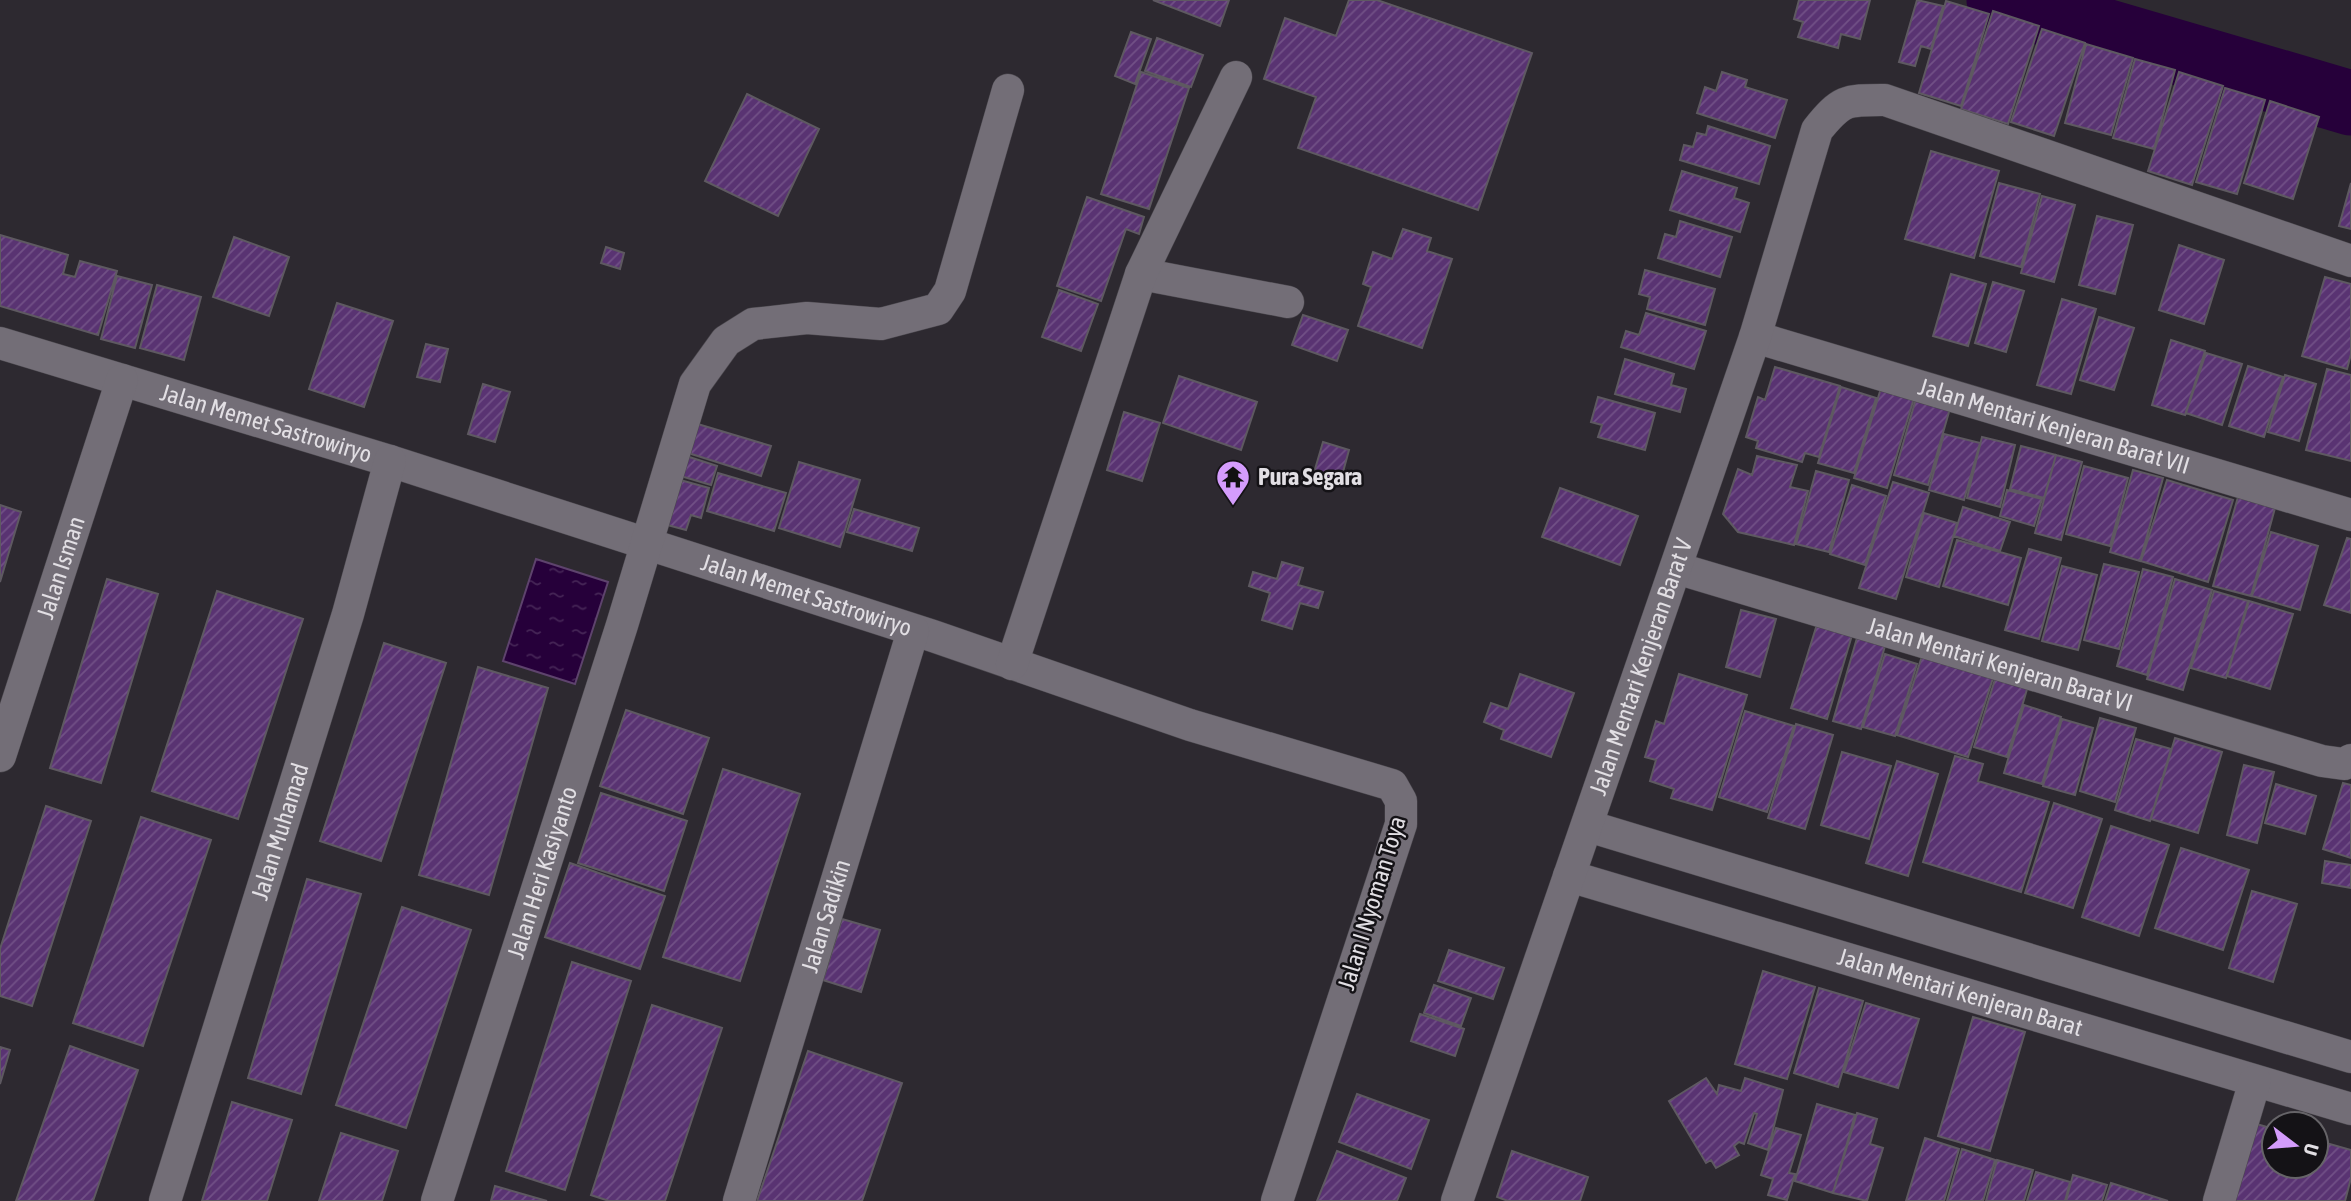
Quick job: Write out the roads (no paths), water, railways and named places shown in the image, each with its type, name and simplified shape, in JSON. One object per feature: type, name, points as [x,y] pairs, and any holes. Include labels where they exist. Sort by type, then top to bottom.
[{"type":"street","points":[[1012,664],[1141,274],[1236,77]]},
{"type":"street","name":"Jalan Heri Kasiyanto","points":[[437,1201],[648,544],[695,384],[726,341],[753,324],[807,318],[881,324],[938,309],[950,291],[1008,90]]},
{"type":"street","name":"Jalan Mentari Kenjeran Barat V","points":[[1457,1201],[1755,337],[1817,130],[1836,106],[1854,100],[1885,100],[2351,261]]},
{"type":"street","points":[[1141,274],[1288,302]]},
{"type":"street","name":"Jalan Mentari Kenjeran Barat VII","points":[[1755,337],[2351,515]]},
{"type":"street","name":"Jalan Memet Sastrowiryo","points":[[0,343],[390,461],[1012,664]]},
{"type":"street","name":"Jalan Isman","points":[[0,756],[122,380]]},
{"type":"street","name":"Jalan Muhamad","points":[[165,1201],[348,614],[390,461]]},
{"type":"street","name":"Jalan Mentari Kenjeran Barat VI","points":[[1676,568],[2337,761]]},
{"type":"street","name":"Jalan Sadikin","points":[[739,1201],[913,631]]},
{"type":"street","name":"Jalan I Nyoman Toya","points":[[1012,664],[1190,725],[1374,777],[1392,785],[1401,802],[1401,824],[1276,1201]]},
{"type":"street","points":[[1588,826],[2351,1057]]},
{"type":"street","name":"Jalan Mentari Kenjeran Barat","points":[[1570,876],[2351,1110]]},
{"type":"street","points":[[2219,1201],[2255,1081]]},
{"type":"water","points":[[536,559],[608,582],[575,684],[503,661]]},
{"type":"waterway","points":[[1999,0],[2351,103]]},
{"type":"place","name":"Pura Segara","points":[[1233,507]]}]
